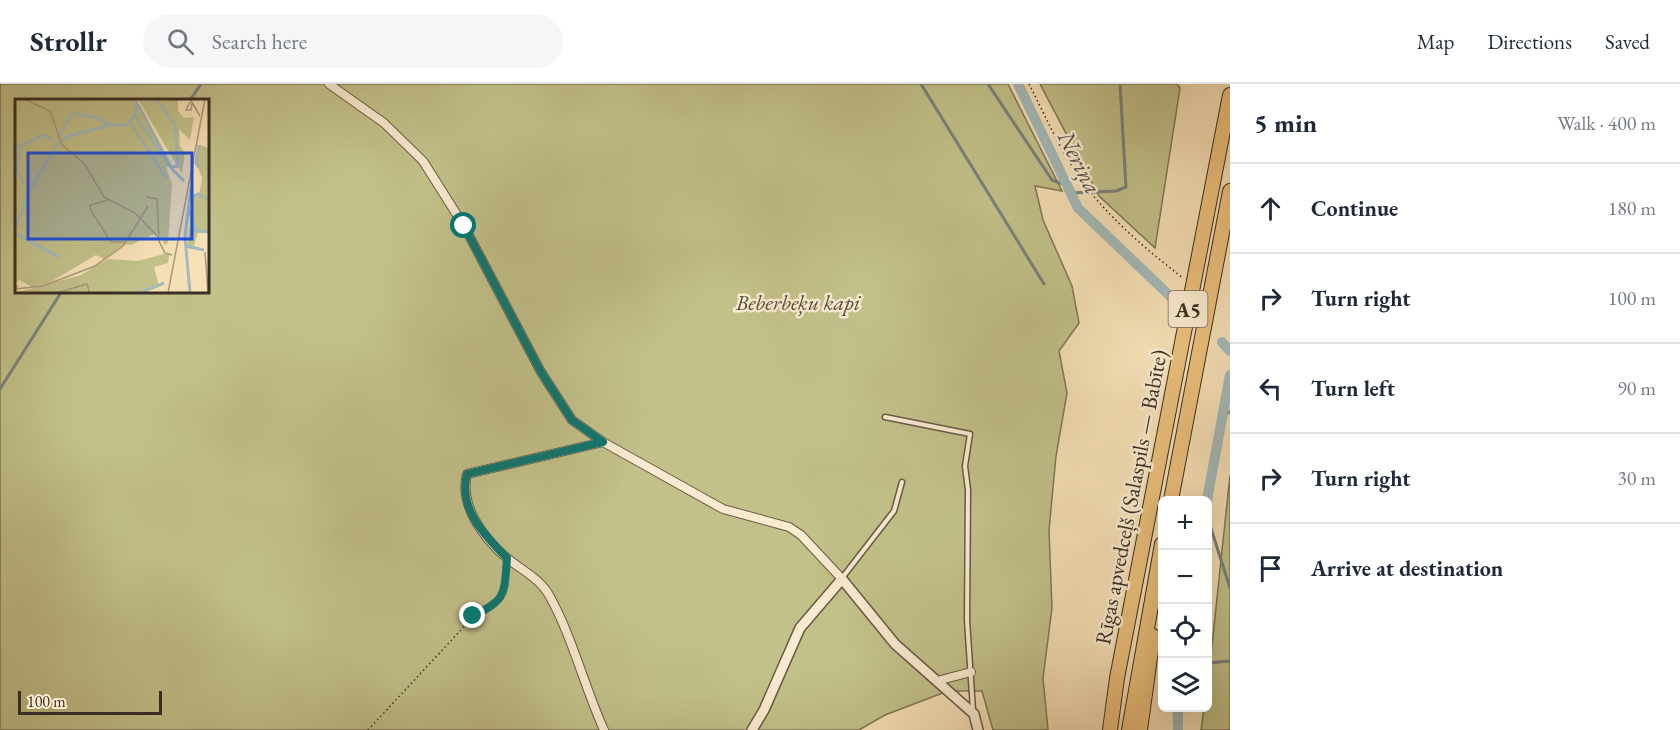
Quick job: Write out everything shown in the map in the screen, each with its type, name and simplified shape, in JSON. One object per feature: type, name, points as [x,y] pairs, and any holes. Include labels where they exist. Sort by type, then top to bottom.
[{"type":"highway","name":"Rīgas apvedceļš (Salaspils — Babīte)","points":[[1110,730],[1117,678],[1230,95]]},
{"type":"highway","name":"Rīgas apvedceļš (Salaspils — Babīte)","points":[[1172,496],[1230,190]]},
{"type":"highway","name":"Rīgas apvedceļš (Salaspils — Babīte)","points":[[1129,730],[1161,550]]},
{"type":"highway","points":[[1140,730],[1152,654],[1156,580]]},
{"type":"highway","points":[[1104,730],[1117,678]]},
{"type":"street","points":[[329,84],[384,123],[423,160],[464,226],[541,372],[572,420],[603,442],[723,509],[789,527],[801,535],[842,579],[895,644],[974,714],[978,730]]},
{"type":"street","points":[[603,442],[467,474],[463,489],[468,507],[482,533],[507,558],[548,592],[566,628],[604,730]]},
{"type":"street","points":[[752,730],[764,710],[800,628],[842,579]]},
{"type":"street","points":[[936,681],[971,672]]},
{"type":"lane","points":[[885,417],[970,434],[965,466],[968,490],[967,620],[974,714]]},
{"type":"lane","points":[[842,579],[894,511],[902,483]]},
{"type":"path","points":[[1029,84],[1070,162],[1096,199],[1147,250],[1183,278]]},
{"type":"path","points":[[368,730],[473,616],[495,605],[504,591],[507,558]]},
{"type":"green space","name":"Beberbeķu kapi","points":[[0,84],[1008,84],[1062,191],[1035,186],[1043,220],[1072,286],[1079,323],[1059,351],[1067,393],[1056,456],[1049,530],[1052,608],[1043,678],[1048,730],[993,730],[982,691],[948,691],[885,715],[859,730],[0,730]]},
{"type":"green space","points":[[1040,84],[1177,84],[1180,88],[1155,248],[1099,196]]},
{"type":"green space","points":[[1230,475],[1230,730],[1201,730],[1203,712],[1212,712],[1212,645]]},
{"type":"waterway","points":[[191,99],[201,84]]},
{"type":"waterway","points":[[921,84],[1044,284]]},
{"type":"waterway","points":[[988,84],[1052,180],[1068,186]]},
{"type":"waterway","name":"Neriņa","points":[[1018,84],[1078,208],[1172,298]]},
{"type":"waterway","points":[[1070,193],[1116,191],[1126,187],[1120,84]]},
{"type":"waterway","points":[[0,389],[61,292]]},
{"type":"waterway","name":"Neriņa","points":[[1222,342],[1230,351]]},
{"type":"waterway","name":"Neriņa","points":[[1208,496],[1230,375]]},
{"type":"waterway","points":[[1225,414],[1230,412]]},
{"type":"waterway","points":[[1212,532],[1230,588]]},
{"type":"waterway","points":[[1212,663],[1230,661]]},
{"type":"waterway","name":"Neriņa","points":[[1178,712],[1178,730]]},
{"type":"route","points":[[464,226],[541,372],[572,420],[603,442],[467,474],[463,489],[468,507],[482,533],[507,558],[504,591],[495,605],[473,616]]}]
